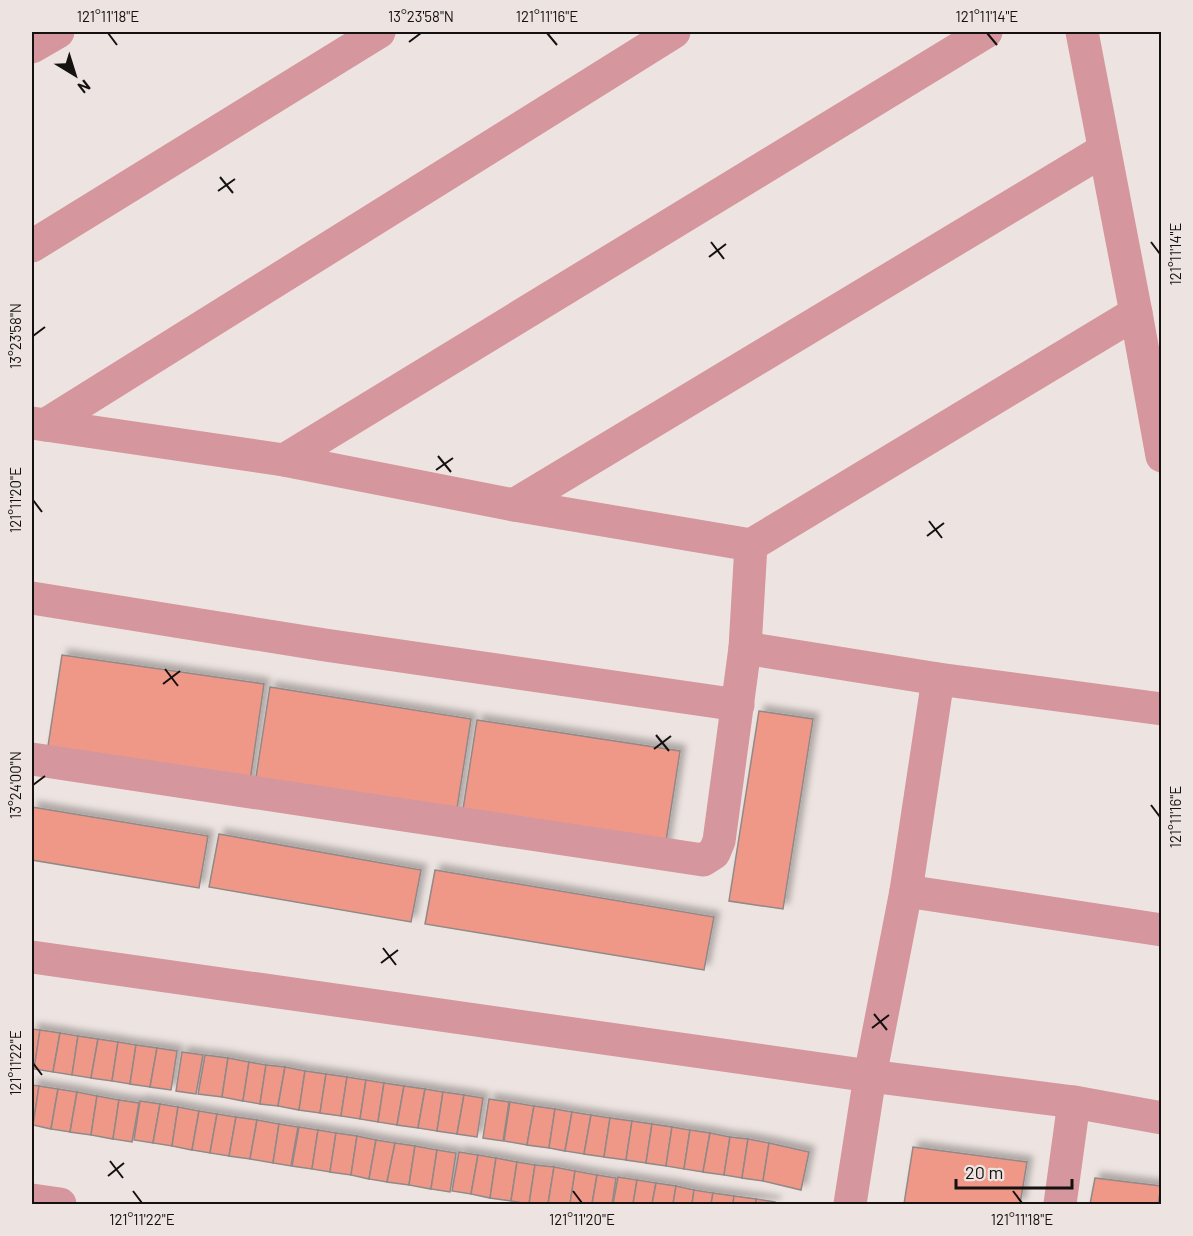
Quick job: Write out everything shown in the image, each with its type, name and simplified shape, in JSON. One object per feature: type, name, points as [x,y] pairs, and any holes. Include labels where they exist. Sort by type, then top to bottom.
[{"type":"street","points":[[32,46],[58,32]]},
{"type":"street","points":[[32,246],[379,32]]},
{"type":"street","points":[[38,424],[674,32]]},
{"type":"street","points":[[285,460],[986,32]]},
{"type":"street","points":[[1082,32],[1161,456]]},
{"type":"street","points":[[514,505],[1104,150]]},
{"type":"street","points":[[38,424],[285,460],[514,505],[751,545],[1136,313]]},
{"type":"street","points":[[32,759],[704,860],[714,853],[719,841],[745,648],[751,545]]},
{"type":"street","points":[[32,598],[337,647],[738,705]]},
{"type":"street","points":[[745,648],[938,679],[1161,709]]},
{"type":"street","points":[[850,1204],[870,1076],[906,891],[938,679]]},
{"type":"street","points":[[906,891],[1161,930]]},
{"type":"street","points":[[32,957],[870,1076],[1074,1102],[1161,1118]]},
{"type":"street","points":[[1060,1204],[1074,1102]]},
{"type":"street","points":[[32,1200],[60,1204]]},
{"type":"building","points":[[62,655],[264,684],[249,788],[46,759]]},
{"type":"building","points":[[270,687],[471,719],[455,821],[254,790]]},
{"type":"building","points":[[759,711],[813,719],[783,909],[729,901]]},
{"type":"building","points":[[477,720],[680,751],[664,854],[461,822]]},
{"type":"building","points":[[32,807],[208,836],[199,888],[32,860]]},
{"type":"building","points":[[219,834],[421,870],[411,922],[209,887]]},
{"type":"building","points":[[435,870],[714,917],[704,970],[425,924]]},
{"type":"building","points":[[32,1029],[40,1030],[34,1069],[32,1069]]},
{"type":"building","points":[[40,1030],[60,1033],[53,1072],[34,1069]]},
{"type":"building","points":[[60,1033],[78,1036],[72,1075],[53,1072]]},
{"type":"building","points":[[78,1036],[98,1039],[91,1078],[72,1075]]},
{"type":"building","points":[[98,1039],[118,1042],[112,1081],[91,1078]]},
{"type":"building","points":[[118,1042],[136,1045],[130,1084],[112,1081]]},
{"type":"building","points":[[136,1045],[157,1048],[150,1087],[130,1084]]},
{"type":"building","points":[[157,1048],[177,1051],[171,1090],[150,1087]]},
{"type":"building","points":[[182,1052],[203,1055],[196,1094],[176,1091]]},
{"type":"building","points":[[205,1055],[228,1058],[222,1097],[198,1094]]},
{"type":"building","points":[[228,1058],[249,1062],[243,1101],[222,1097]]},
{"type":"building","points":[[249,1062],[266,1065],[260,1104],[243,1101]]},
{"type":"building","points":[[266,1065],[285,1067],[278,1106],[260,1104]]},
{"type":"building","points":[[285,1067],[305,1071],[299,1110],[278,1106]]},
{"type":"building","points":[[305,1071],[326,1074],[320,1113],[299,1110]]},
{"type":"building","points":[[326,1074],[347,1077],[341,1116],[320,1113]]},
{"type":"building","points":[[347,1077],[366,1080],[360,1119],[341,1116]]},
{"type":"building","points":[[366,1080],[384,1083],[378,1122],[360,1119]]},
{"type":"building","points":[[384,1083],[404,1086],[397,1125],[378,1122]]},
{"type":"building","points":[[32,1085],[39,1086],[33,1125],[32,1125]]},
{"type":"building","points":[[39,1086],[58,1089],[51,1129],[33,1125]]},
{"type":"building","points":[[404,1086],[425,1089],[418,1128],[397,1125]]},
{"type":"building","points":[[58,1089],[77,1092],[70,1132],[51,1129]]},
{"type":"building","points":[[425,1089],[443,1092],[437,1131],[418,1128]]},
{"type":"building","points":[[77,1092],[97,1096],[91,1135],[70,1132]]},
{"type":"building","points":[[443,1092],[464,1095],[457,1134],[437,1131]]},
{"type":"building","points":[[464,1095],[483,1098],[477,1137],[457,1134]]},
{"type":"building","points":[[97,1096],[119,1100],[113,1139],[91,1135]]},
{"type":"building","points":[[489,1099],[509,1102],[503,1141],[483,1138]]},
{"type":"building","points":[[119,1100],[139,1103],[132,1142],[113,1139]]},
{"type":"building","points":[[140,1101],[160,1104],[153,1143],[134,1140]]},
{"type":"building","points":[[510,1102],[534,1106],[527,1145],[504,1141]]},
{"type":"building","points":[[160,1104],[178,1107],[172,1146],[153,1143]]},
{"type":"building","points":[[534,1106],[555,1109],[549,1148],[527,1145]]},
{"type":"building","points":[[178,1107],[199,1111],[192,1150],[172,1146]]},
{"type":"building","points":[[555,1109],[572,1112],[565,1151],[549,1148]]},
{"type":"building","points":[[199,1111],[217,1114],[210,1153],[192,1150]]},
{"type":"building","points":[[572,1112],[591,1115],[584,1154],[565,1151]]},
{"type":"building","points":[[217,1114],[236,1117],[229,1156],[210,1153]]},
{"type":"building","points":[[591,1115],[610,1118],[604,1157],[584,1154]]},
{"type":"building","points":[[236,1117],[257,1120],[250,1159],[229,1156]]},
{"type":"building","points":[[610,1118],[632,1121],[626,1160],[604,1157]]},
{"type":"building","points":[[257,1120],[279,1124],[273,1163],[250,1159]]},
{"type":"building","points":[[632,1121],[652,1124],[646,1163],[626,1160]]},
{"type":"building","points":[[279,1124],[298,1127],[291,1166],[273,1163]]},
{"type":"building","points":[[652,1124],[672,1127],[666,1166],[646,1163]]},
{"type":"building","points":[[299,1127],[318,1130],[312,1169],[292,1166]]},
{"type":"building","points":[[672,1127],[690,1130],[684,1169],[666,1166]]},
{"type":"building","points":[[318,1130],[336,1133],[330,1172],[312,1169]]},
{"type":"building","points":[[690,1130],[710,1133],[703,1172],[684,1169]]},
{"type":"building","points":[[336,1133],[357,1136],[351,1175],[330,1172]]},
{"type":"building","points":[[710,1133],[730,1137],[724,1175],[703,1172]]},
{"type":"building","points":[[357,1136],[376,1140],[369,1179],[351,1175]]},
{"type":"building","points":[[730,1137],[748,1139],[742,1178],[724,1175]]},
{"type":"building","points":[[748,1139],[769,1143],[763,1181],[742,1178]]},
{"type":"building","points":[[376,1140],[395,1143],[387,1182],[369,1179]]},
{"type":"building","points":[[395,1143],[415,1146],[409,1185],[387,1182]]},
{"type":"building","points":[[769,1143],[809,1152],[801,1190],[763,1181]]},
{"type":"building","points":[[415,1146],[437,1150],[431,1189],[409,1185]]},
{"type":"building","points":[[913,1147],[1027,1162],[1020,1204],[904,1204]]},
{"type":"building","points":[[437,1150],[456,1153],[450,1192],[431,1189]]},
{"type":"building","points":[[459,1152],[478,1155],[471,1194],[452,1191]]},
{"type":"building","points":[[478,1155],[496,1158],[490,1198],[471,1194]]},
{"type":"building","points":[[496,1158],[517,1162],[511,1201],[490,1198]]},
{"type":"building","points":[[517,1162],[535,1165],[529,1204],[511,1201]]},
{"type":"building","points":[[535,1165],[554,1167],[548,1204],[529,1204]]},
{"type":"building","points":[[554,1167],[575,1171],[570,1204],[548,1204]]},
{"type":"building","points":[[575,1171],[597,1175],[592,1204],[570,1204]]},
{"type":"building","points":[[597,1175],[616,1178],[612,1204],[592,1204]]},
{"type":"building","points":[[618,1177],[637,1180],[633,1204],[613,1204]]},
{"type":"building","points":[[1095,1178],[1161,1186],[1158,1204],[1090,1204]]},
{"type":"building","points":[[637,1180],[656,1183],[652,1204],[633,1204]]},
{"type":"building","points":[[656,1183],[676,1186],[673,1204],[652,1204]]},
{"type":"building","points":[[676,1186],[694,1190],[692,1204],[673,1204]]},
{"type":"building","points":[[694,1190],[713,1193],[711,1204],[692,1204]]},
{"type":"building","points":[[713,1193],[734,1196],[733,1204],[711,1204]]},
{"type":"building","points":[[734,1196],[756,1199],[756,1204],[733,1204]]},
{"type":"building","points":[[756,1199],[775,1202],[775,1204],[756,1204]]}]
